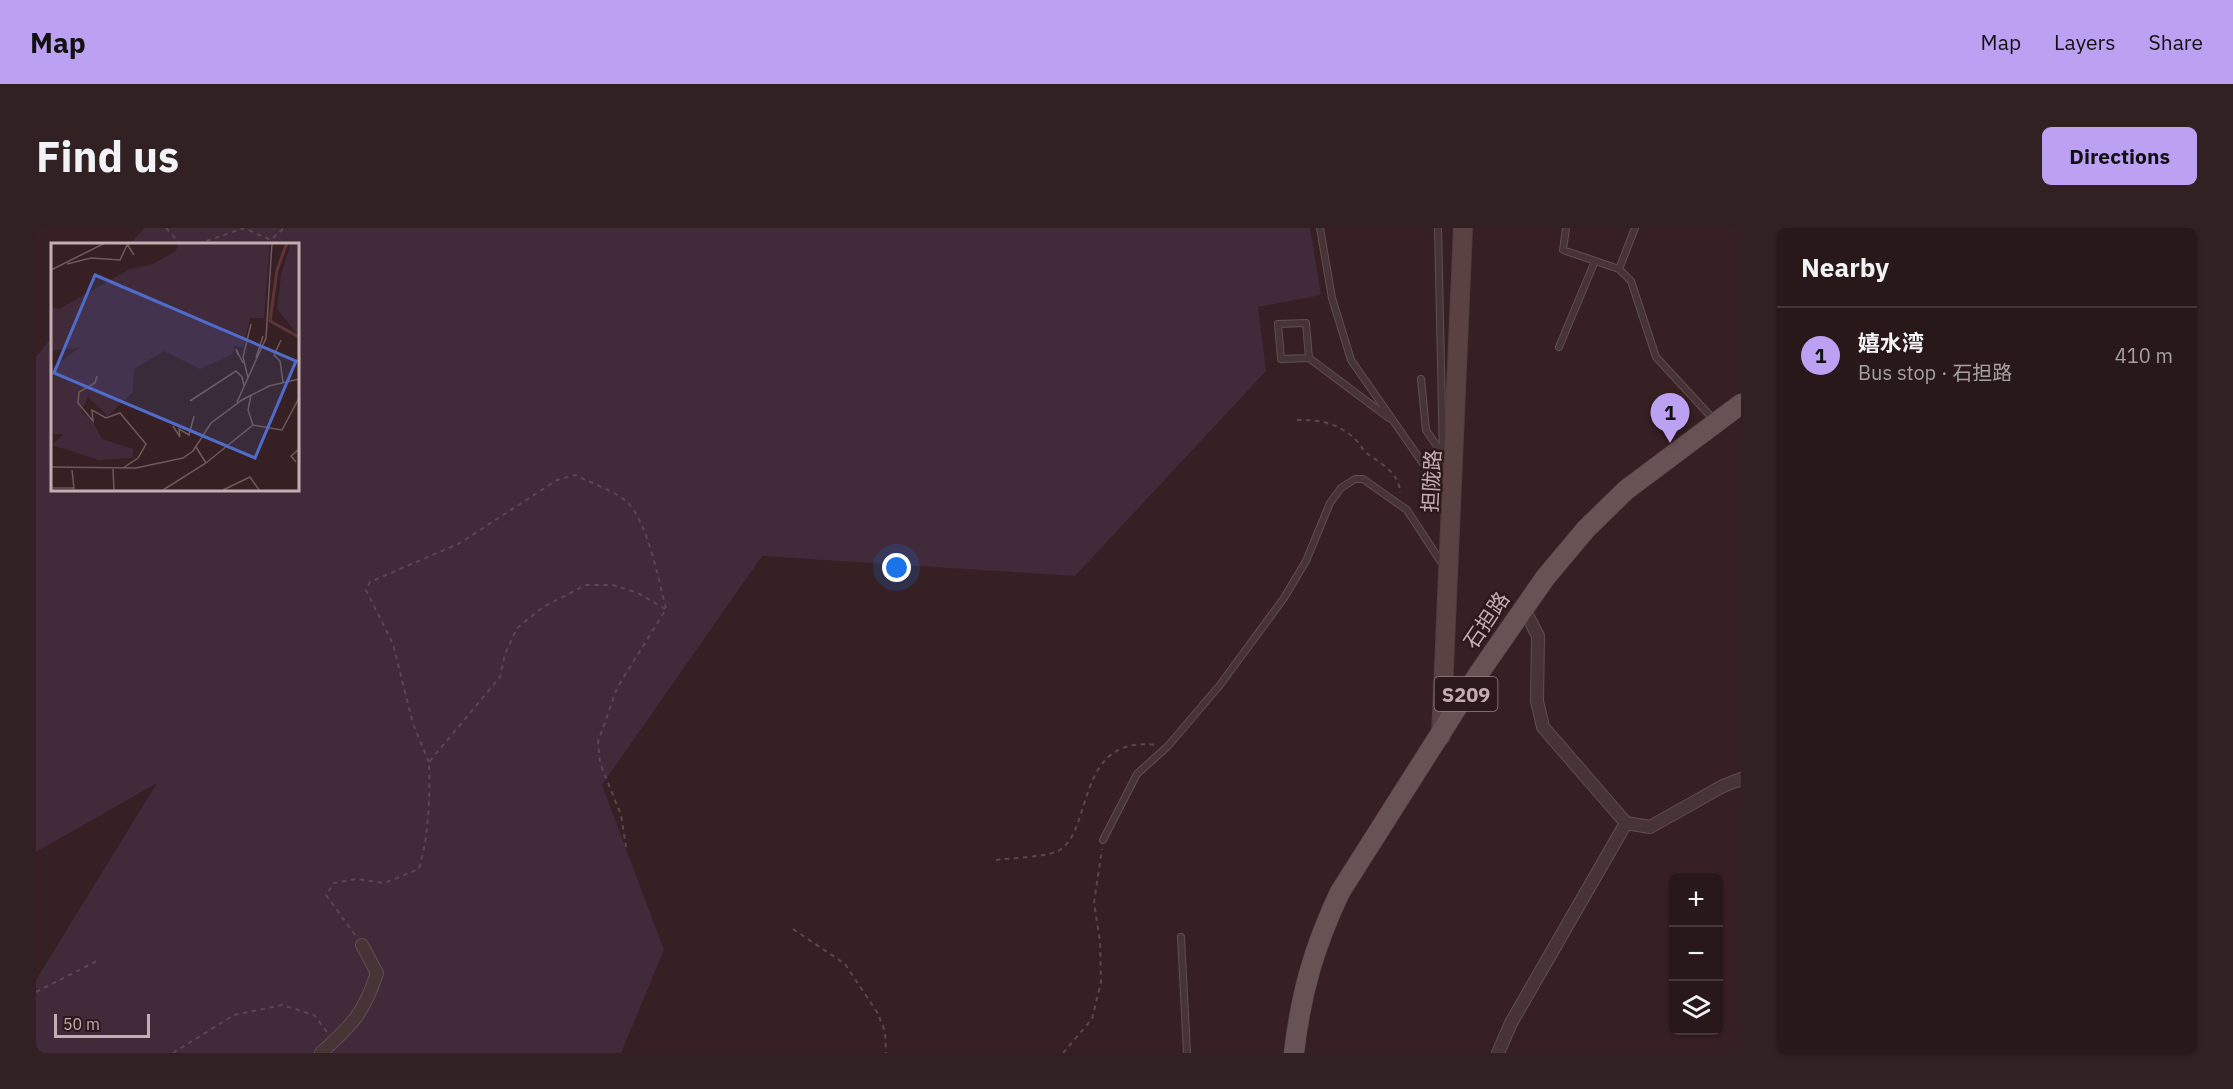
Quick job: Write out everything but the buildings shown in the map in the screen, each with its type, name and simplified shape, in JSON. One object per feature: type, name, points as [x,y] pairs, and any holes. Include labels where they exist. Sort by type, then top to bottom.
[{"type":"main road","name":"石担路","points":[[1293,1053],[1298,1017],[1320,935],[1340,892],[1523,607],[1586,529],[1626,490],[1741,404]]},
{"type":"street","name":"担陇路","points":[[1441,736],[1463,228]]},
{"type":"street","points":[[1523,607],[1538,636],[1537,700],[1543,727],[1626,823],[1650,827],[1723,786],[1741,779]]},
{"type":"street","points":[[1498,1053],[1511,1023],[1626,823]]},
{"type":"street","points":[[321,1053],[353,1023],[368,1000],[377,973],[362,945]]},
{"type":"lane","points":[[1320,228],[1332,298],[1352,360],[1452,506]]},
{"type":"lane","points":[[1438,228],[1443,456]]},
{"type":"lane","points":[[1566,228],[1563,250],[1619,269],[1631,281],[1656,357],[1715,422]]},
{"type":"lane","points":[[1619,269],[1635,228]]},
{"type":"lane","points":[[1559,347],[1595,261]]},
{"type":"lane","points":[[1309,358],[1306,323],[1278,324],[1281,359],[1309,358],[1394,422]]},
{"type":"lane","points":[[1421,379],[1426,430],[1454,473]]},
{"type":"lane","points":[[1103,840],[1137,774],[1168,746],[1220,685],[1284,598],[1306,561],[1330,503],[1341,488],[1355,479],[1363,479],[1407,510],[1449,574]]},
{"type":"lane","points":[[1181,938],[1186,1053]]},
{"type":"path","points":[[166,228],[180,243]]},
{"type":"path","points":[[201,243],[244,228],[271,240],[284,228]]},
{"type":"path","points":[[1298,420],[1316,419],[1335,426],[1355,439],[1367,454],[1384,464],[1400,486],[1400,505]]},
{"type":"path","points":[[362,945],[326,895],[334,883],[357,879],[384,883],[419,869],[430,794],[429,762],[413,724],[393,644],[366,590],[370,582],[460,543],[557,480],[576,475],[628,502],[639,520],[654,561],[666,609],[617,688],[598,742],[600,763],[621,815],[626,848]]},
{"type":"path","points":[[429,762],[500,677],[505,654],[517,628],[543,607],[586,585],[613,585],[638,593],[666,609]]},
{"type":"path","points":[[996,861],[1056,852],[1068,842],[1098,770],[1112,755],[1130,744],[1168,746]]},
{"type":"path","points":[[1063,1053],[1092,1019],[1101,982],[1100,941],[1094,903],[1103,840]]},
{"type":"path","points":[[793,929],[831,952],[845,964],[867,993],[885,1030],[886,1053]]},
{"type":"path","points":[[36,992],[97,961]]},
{"type":"path","points":[[173,1053],[234,1015],[282,1005],[314,1015],[334,1041]]},
{"type":"shaded area","points":[[144,228],[1310,228],[1321,295],[1258,307],[1266,371],[1075,576],[762,556],[602,785],[664,950],[621,1053],[36,1053],[36,980],[157,783],[36,852],[36,357],[51,338],[51,490],[298,490],[298,243],[131,243]]},
{"type":"place","name":"嬉水湾","points":[[1670,443]]}]
